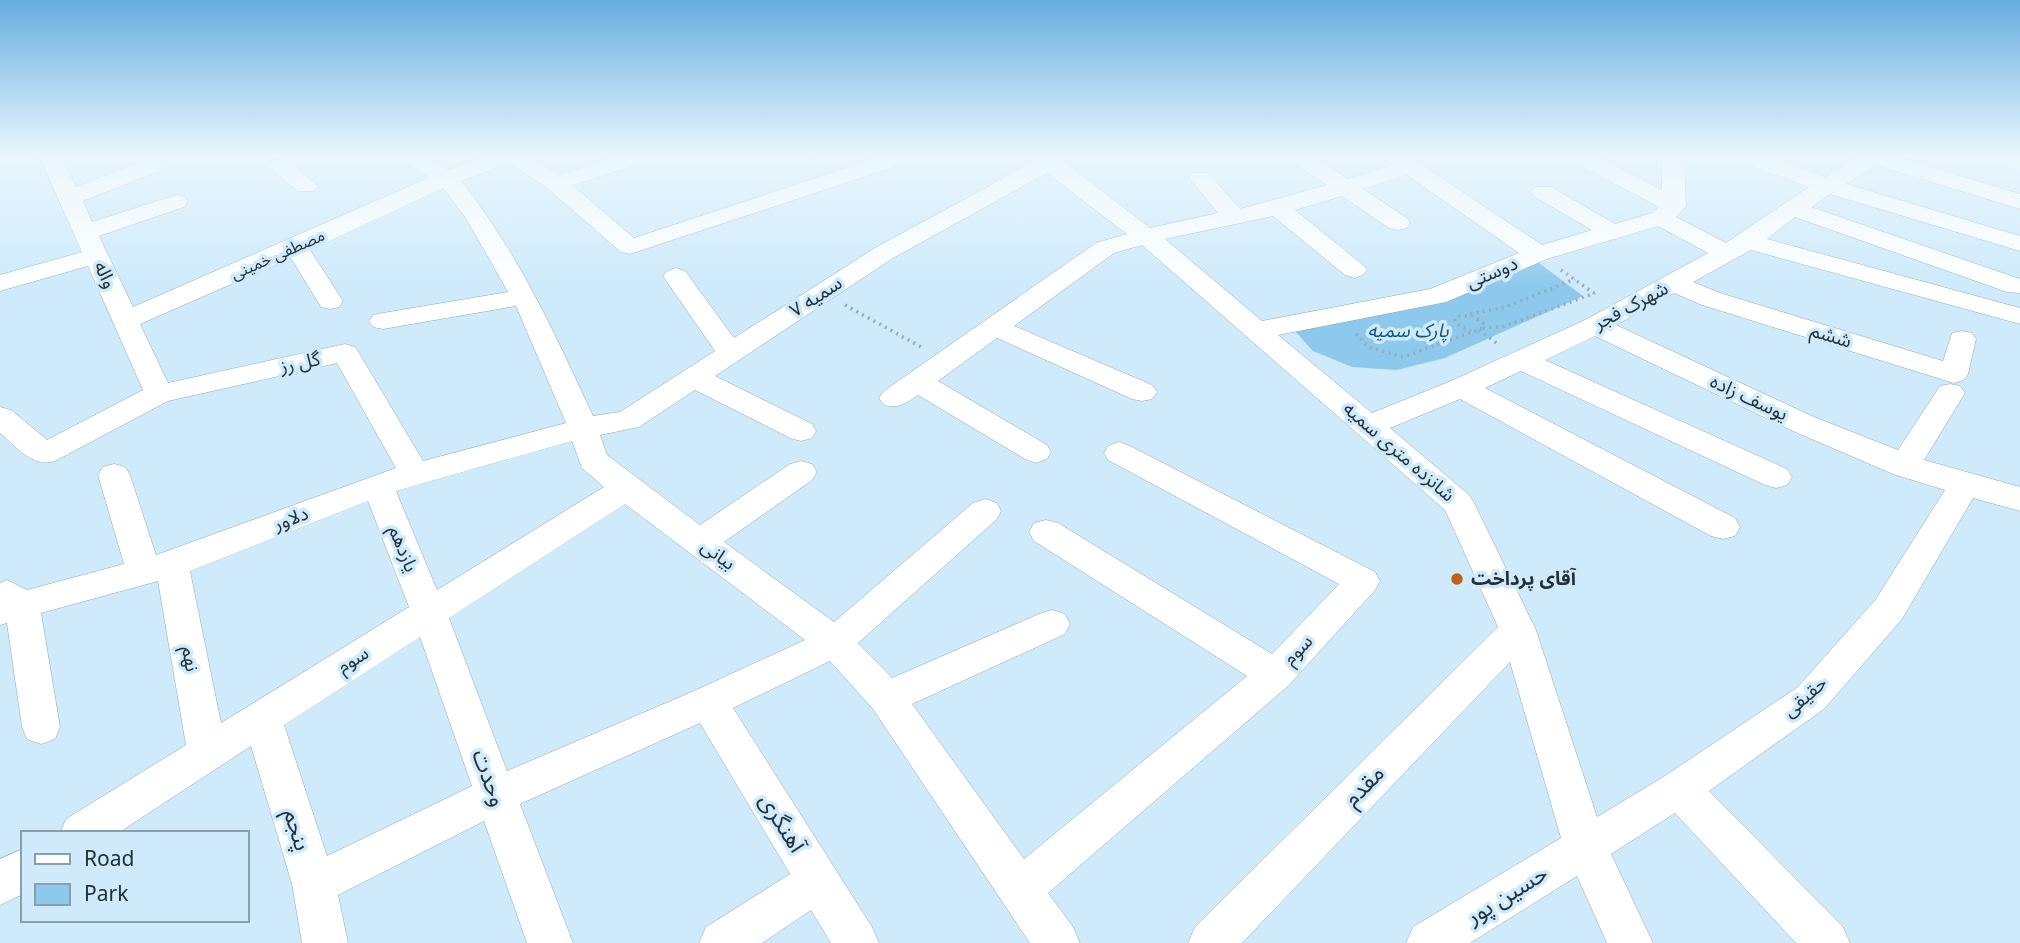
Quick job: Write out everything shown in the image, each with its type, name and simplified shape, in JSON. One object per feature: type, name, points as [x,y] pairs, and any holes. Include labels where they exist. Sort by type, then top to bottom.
[{"type":"street","name":"واله","points":[[71,200],[159,394]]},
{"type":"street","name":"مصطفی خمینی","points":[[126,320],[399,200]]},
{"type":"street","name":"بیانی","points":[[464,200],[477,216],[524,297],[583,428],[593,460],[626,488],[835,642],[886,698],[1057,943]]},
{"type":"street","points":[[575,200],[630,247],[771,200]]},
{"type":"street","name":"سمیه ۷","points":[[583,428],[628,420],[884,253],[974,200]]},
{"type":"street","name":"شانزده متری سمیه","points":[[1098,200],[1146,236],[1458,503],[1518,630],[1586,846],[1630,943]]},
{"type":"street","points":[[1219,200],[1234,217]]},
{"type":"street","points":[[1036,452],[905,389],[1105,248],[1304,200]]},
{"type":"street","points":[[1362,200],[1398,223]]},
{"type":"street","points":[[1459,200],[1538,254]]},
{"type":"street","points":[[1557,200],[1612,232]]},
{"type":"street","points":[[1649,200],[1737,247],[2020,316]]},
{"type":"street","points":[[1667,212],[1668,200]]},
{"type":"street","name":"شهرک فجر","points":[[1369,425],[1461,388],[1595,326],[1737,247],[1805,200]]},
{"type":"street","points":[[1874,200],[2020,244]]},
{"type":"street","points":[[85,232],[176,202]]},
{"type":"street","points":[[1278,208],[1354,270]]},
{"type":"street","points":[[1792,208],[2016,286]]},
{"type":"street","name":"دوستی","points":[[1254,331],[1437,296],[1538,254],[1667,212]]},
{"type":"street","points":[[296,247],[330,300]]},
{"type":"street","points":[[0,283],[96,256]]},
{"type":"street","points":[[676,276],[730,352]]},
{"type":"street","name":"ششم","points":[[1674,283],[1711,299],[1954,374],[1962,339]]},
{"type":"street","points":[[383,321],[524,297]]},
{"type":"street","points":[[992,326],[1142,392]]},
{"type":"street","name":"یوسف زاده","points":[[1595,326],[1820,432],[1904,466],[1964,486],[2020,499]]},
{"type":"street","name":"گل رز","points":[[159,394],[345,353],[415,474]]},
{"type":"street","points":[[1521,360],[1776,477]]},
{"type":"street","points":[[693,377],[801,430]]},
{"type":"street","points":[[1461,388],[1723,527]]},
{"type":"street","points":[[1904,466],[1950,393]]},
{"type":"street","points":[[0,417],[44,454],[159,394]]},
{"type":"street","name":"دلاور","points":[[7,602],[158,568],[378,485],[583,428]]},
{"type":"street","name":"سوم","points":[[1019,890],[1275,675],[1363,581],[1119,453]]},
{"type":"street","points":[[700,542],[801,472]]},
{"type":"street","name":"نهم","points":[[114,475],[158,568],[207,753]]},
{"type":"street","name":"یازدهم","points":[[378,485],[429,613]]},
{"type":"street","name":"حقیقی","points":[[1586,846],[1679,789],[1811,698],[1889,609],[1964,486]]},
{"type":"street","name":"سوم","points":[[84,831],[626,488]]},
{"type":"street","points":[[314,884],[495,795],[708,702],[835,642],[985,511]]},
{"type":"street","points":[[1046,532],[1275,675]]},
{"type":"street","points":[[7,602],[41,727]]},
{"type":"street","name":"وحدت","points":[[429,613],[550,943]]},
{"type":"street","points":[[886,698],[1052,624]]},
{"type":"street","name":"مقدم","points":[[1211,943],[1518,630]]},
{"type":"street","name":"آهنگری","points":[[708,702],[856,943]]},
{"type":"street","name":"پنجم","points":[[262,718],[314,884],[325,943]]},
{"type":"street","points":[[1679,789],[1827,943]]},
{"type":"street","name":"حسین پور","points":[[1429,943],[1586,846]]},
{"type":"street","points":[[0,884],[21,870]]},
{"type":"street","points":[[722,943],[818,881]]},
{"type":"path","points":[[1538,254],[1621,311]]},
{"type":"path","points":[[1575,279],[1506,307],[1458,316],[1455,320],[1457,324],[1471,331],[1483,327],[1502,327],[1595,293]]},
{"type":"path","points":[[822,293],[945,360]]},
{"type":"path","points":[[1466,314],[1480,319],[1483,327]]},
{"type":"green space","name":"پارک سمیه","points":[[1535,260],[1583,296],[1445,358],[1397,370],[1352,367],[1313,351],[1291,327],[1449,287]]},
{"type":"place","name":"آقای پرداخت","points":[[1457,579]]}]
